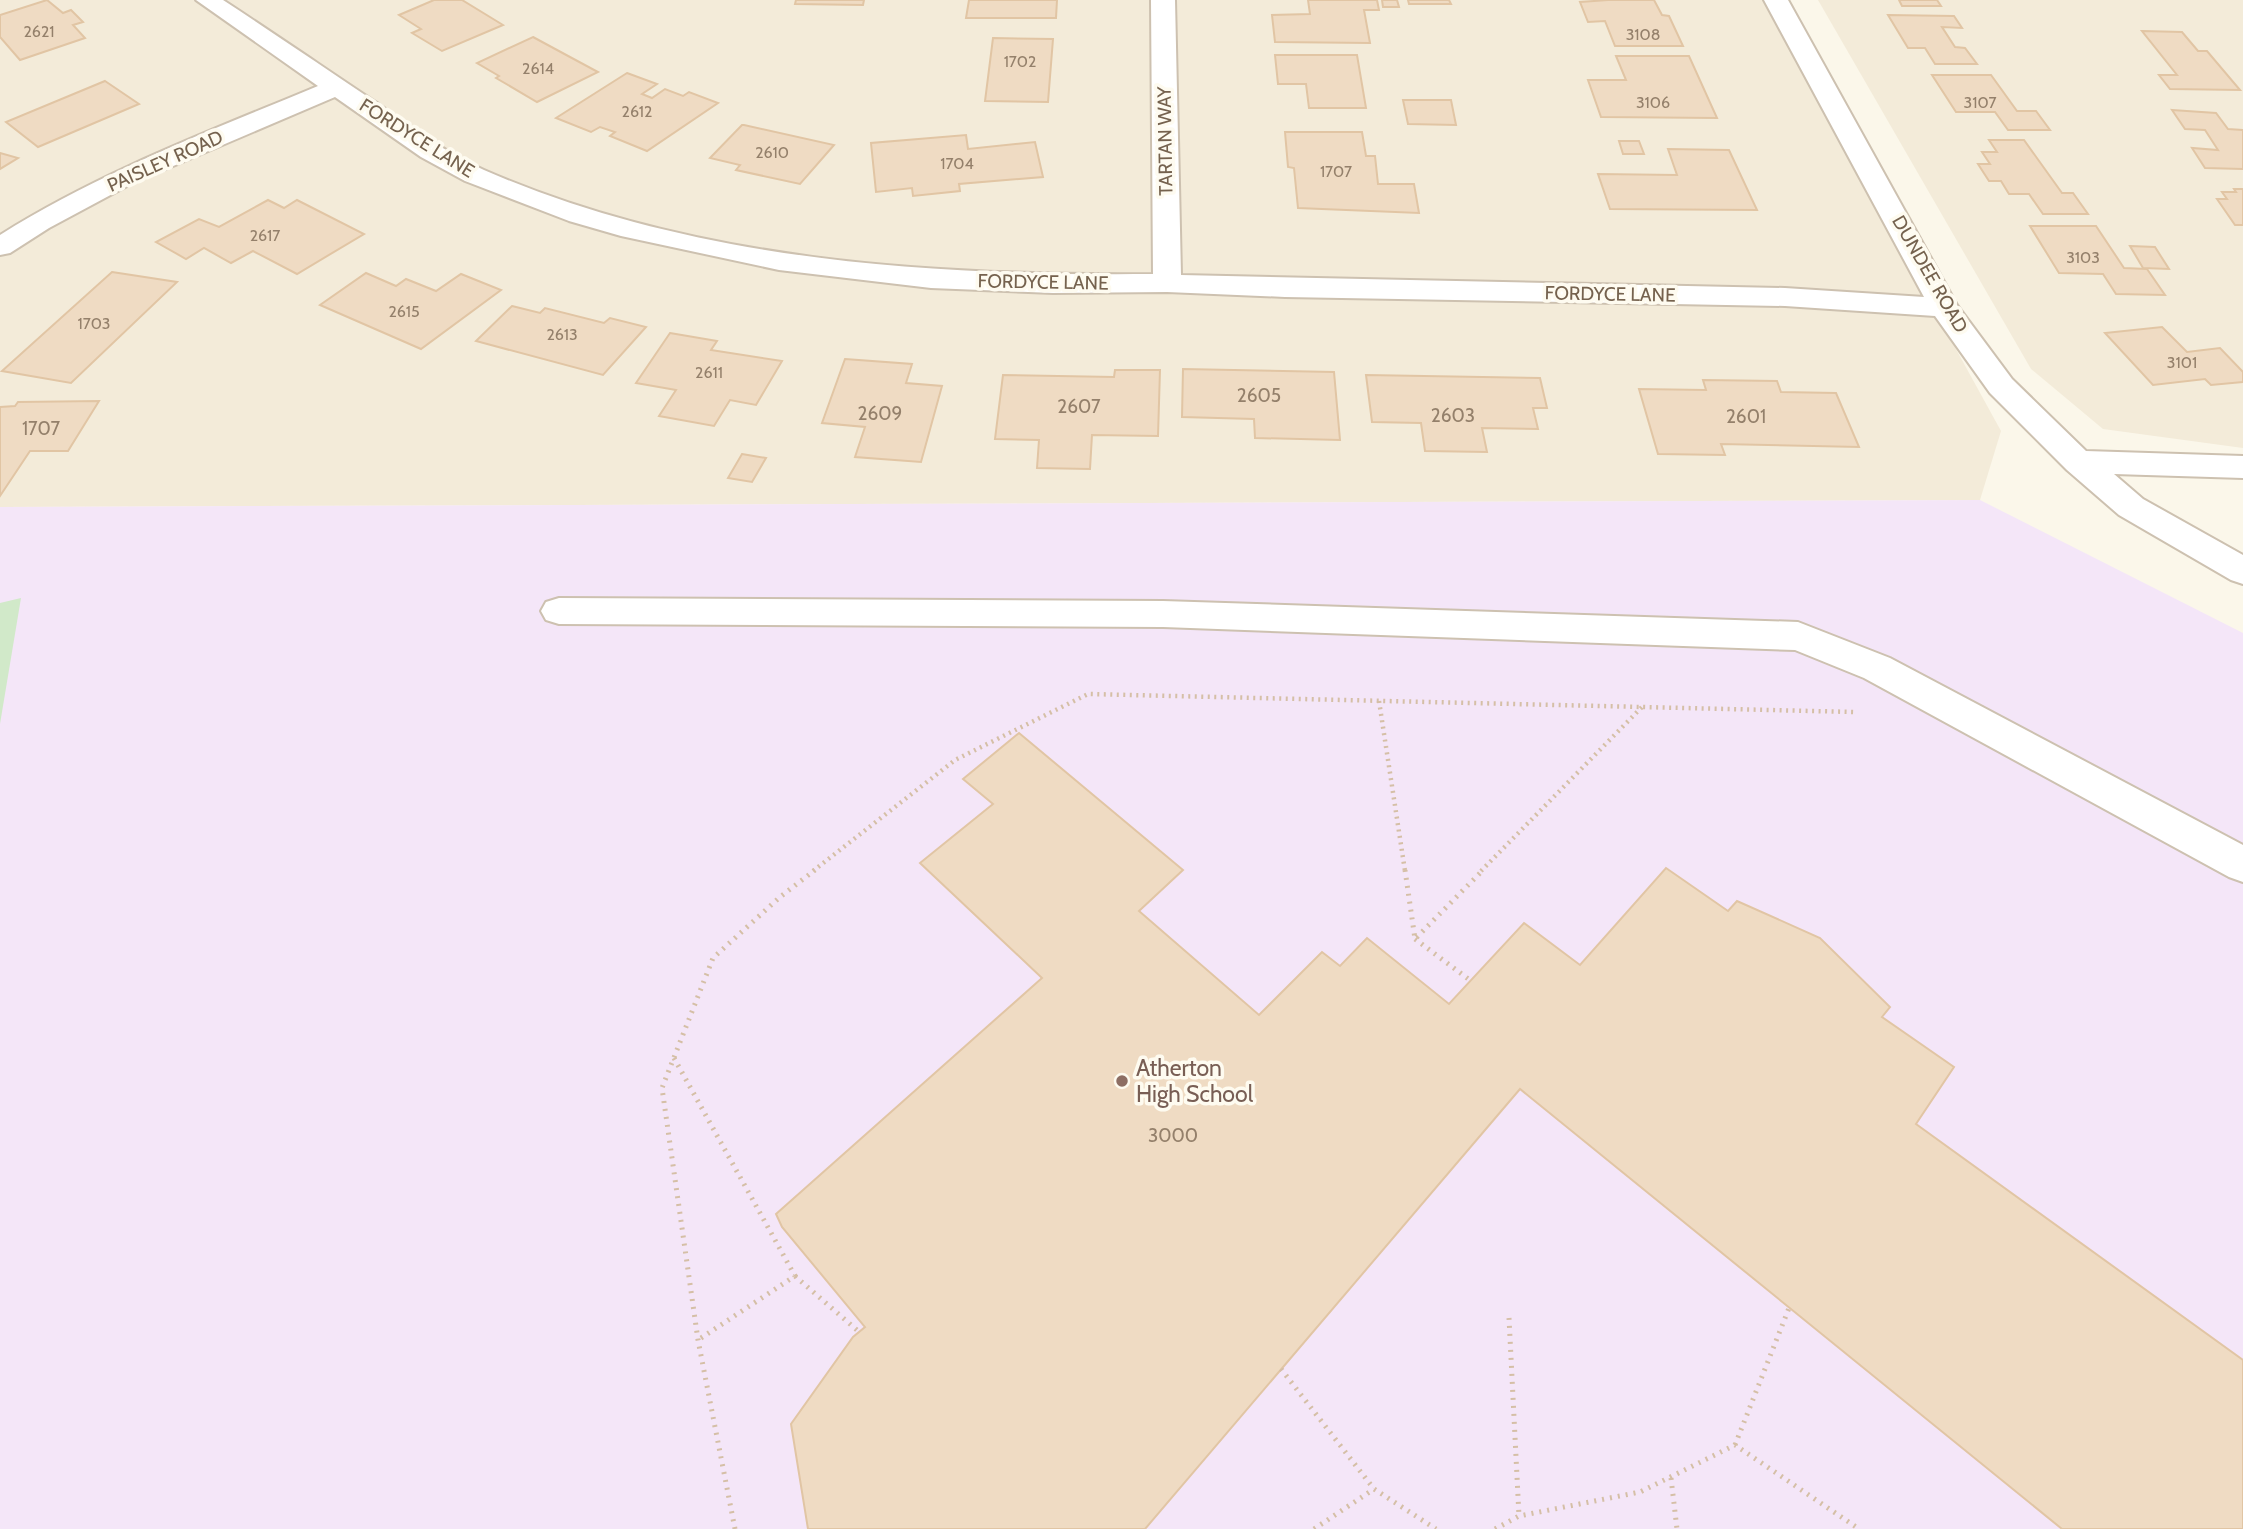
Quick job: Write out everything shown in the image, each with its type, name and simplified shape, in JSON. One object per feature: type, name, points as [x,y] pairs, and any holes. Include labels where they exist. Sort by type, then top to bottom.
[{"type":"street","name":"FORDYCE LANE","points":[[208,0],[430,151],[474,175],[579,215],[703,247],[779,261],[931,279],[1053,284],[1167,283],[1785,297],[1944,307]]},
{"type":"street","name":"TARTAN WAY","points":[[1163,0],[1167,283]]},
{"type":"street","name":"DUNDEE ROAD","points":[[1776,0],[1944,307],[2001,386],[2078,462],[2131,507],[2243,572]]},
{"type":"street","name":"PAISLEY ROAD","points":[[0,247],[48,217],[122,178],[336,88]]},
{"type":"street","points":[[2078,462],[2243,467]]},
{"type":"street","points":[[559,611],[1163,614],[1798,636],[1877,668],[2243,865]]},
{"type":"path","points":[[735,1529],[698,1340],[662,1088],[713,958],[780,897],[956,760],[1088,694],[1857,712]]},
{"type":"path","points":[[1379,701],[1415,939],[1471,981]]},
{"type":"path","points":[[1415,939],[1642,707]]},
{"type":"path","points":[[673,1058],[795,1276],[858,1331]]},
{"type":"path","points":[[698,1340],[795,1276]]},
{"type":"path","points":[[1495,1529],[1519,1516],[1640,1492],[1735,1445],[1789,1308]]},
{"type":"path","points":[[1509,1318],[1519,1516]]},
{"type":"path","points":[[1282,1369],[1374,1489],[1436,1529]]},
{"type":"path","points":[[1735,1445],[1859,1529]]},
{"type":"path","points":[[1671,1477],[1677,1529]]},
{"type":"path","points":[[1314,1529],[1374,1489]]},
{"type":"shaded area","points":[[0,0],[1764,0],[2001,431],[1980,500],[0,507]]},
{"type":"shaded area","points":[[1818,0],[2243,0],[2243,448],[2103,429],[2031,369]]},
{"type":"shaded area","name":"Atherton High School","points":[[1980,500],[2243,633],[2243,1529],[0,1529],[0,507]]},
{"type":"green space","points":[[21,598],[0,724],[0,603]]},
{"type":"building","points":[[47,0],[63,13],[71,10],[83,22],[73,25],[85,38],[20,60],[0,37],[0,15]]},
{"type":"building","points":[[434,0],[462,0],[503,25],[442,51],[412,33],[421,29],[399,15]]},
{"type":"building","points":[[796,0],[864,0],[863,5],[795,4]]},
{"type":"building","points":[[969,0],[1057,0],[1056,18],[966,18]]},
{"type":"building","points":[[1308,0],[1377,0],[1379,10],[1364,10],[1370,43],[1275,42],[1272,15],[1310,14]]},
{"type":"building","points":[[1382,0],[1397,0],[1399,7],[1383,7]]},
{"type":"building","points":[[1408,0],[1449,0],[1451,4],[1409,4]]},
{"type":"building","points":[[1654,0],[1662,15],[1669,16],[1683,46],[1615,46],[1605,21],[1588,22],[1580,2]]},
{"type":"building","points":[[1899,0],[1937,0],[1941,6],[1902,6]]},
{"type":"building","points":[[1888,15],[1954,16],[1962,28],[1942,27],[1955,47],[1965,48],[1977,64],[1935,64],[1925,48],[1908,48]]},
{"type":"building","points":[[2142,31],[2182,32],[2198,51],[2207,51],[2240,90],[2170,89],[2159,75],[2177,75]]},
{"type":"building","points":[[533,37],[598,72],[537,102],[496,78],[499,76],[477,63]]},
{"type":"building","points":[[993,38],[1053,39],[1048,102],[985,101]]},
{"type":"building","points":[[1275,55],[1357,55],[1366,108],[1309,108],[1306,84],[1278,84]]},
{"type":"building","points":[[1616,56],[1689,56],[1717,118],[1601,117],[1588,80],[1626,80]]},
{"type":"building","points":[[627,73],[657,84],[642,94],[652,98],[665,89],[683,96],[689,92],[718,103],[647,151],[610,136],[615,132],[600,127],[591,132],[556,118]]},
{"type":"building","points":[[1932,75],[1991,75],[2017,111],[2036,111],[2050,130],[2008,130],[1995,112],[1956,112]]},
{"type":"building","points":[[105,81],[139,104],[38,147],[6,122]]},
{"type":"building","points":[[1403,100],[1451,100],[1456,125],[1408,124]]},
{"type":"building","points":[[2172,110],[2216,113],[2228,129],[2243,130],[2243,169],[2205,168],[2192,148],[2218,150],[2205,130],[2185,129]]},
{"type":"building","points":[[742,125],[834,145],[800,184],[736,170],[740,165],[710,158]]},
{"type":"building","points":[[1285,132],[1362,132],[1366,156],[1375,156],[1378,184],[1414,184],[1419,213],[1298,208],[1294,168],[1288,167]]},
{"type":"building","points":[[966,135],[968,149],[1035,142],[1043,177],[959,184],[960,191],[913,196],[912,188],[876,192],[871,143]]},
{"type":"building","points":[[1989,140],[2024,140],[2062,193],[2073,193],[2088,214],[2043,214],[2029,194],[2009,194],[2001,181],[1989,181],[1978,164],[1990,164],[1982,152],[1997,152]]},
{"type":"building","points":[[1619,141],[1639,141],[1644,154],[1623,154]]},
{"type":"building","points":[[1668,149],[1729,150],[1757,210],[1610,209],[1598,174],[1677,175]]},
{"type":"building","points":[[0,153],[18,158],[0,169]]},
{"type":"building","points":[[2234,189],[2243,189],[2243,225],[2235,225],[2217,199],[2227,199],[2222,192],[2236,192]]},
{"type":"building","points":[[268,200],[284,208],[297,200],[364,234],[297,274],[253,251],[231,263],[204,248],[186,259],[156,242],[199,219],[219,227]]},
{"type":"building","points":[[2030,226],[2096,226],[2124,268],[2147,269],[2165,295],[2116,294],[2103,274],[2059,273]]},
{"type":"building","points":[[2130,246],[2155,247],[2169,269],[2143,268]]},
{"type":"building","points":[[112,272],[177,282],[71,383],[2,371]]},
{"type":"building","points":[[366,273],[396,286],[406,279],[436,291],[461,274],[501,290],[421,349],[320,305]]},
{"type":"building","points":[[512,306],[540,313],[545,308],[604,323],[610,318],[646,327],[603,375],[476,341]]},
{"type":"building","points":[[2162,327],[2187,352],[2220,348],[2243,372],[2243,382],[2211,385],[2205,379],[2153,385],[2105,333]]},
{"type":"building","points":[[670,333],[717,341],[711,350],[782,361],[756,405],[730,400],[714,426],[659,416],[676,390],[636,383]]},
{"type":"building","points":[[845,359],[912,364],[906,383],[942,386],[921,462],[855,457],[865,427],[822,423]]},
{"type":"building","points":[[1183,369],[1334,372],[1340,440],[1255,438],[1254,419],[1182,417]]},
{"type":"building","points":[[1115,370],[1160,370],[1158,436],[1092,435],[1090,469],[1037,468],[1039,440],[995,439],[1003,375],[1114,377]]},
{"type":"building","points":[[1366,375],[1540,378],[1547,408],[1533,408],[1538,429],[1482,428],[1487,452],[1425,451],[1421,423],[1372,422]]},
{"type":"building","points":[[1703,380],[1777,381],[1781,392],[1836,393],[1859,447],[1721,444],[1725,455],[1658,454],[1639,389],[1706,390]]},
{"type":"building","points":[[99,401],[68,451],[30,451],[0,496],[0,407],[15,406],[18,402]]},
{"type":"building","points":[[742,454],[766,458],[752,482],[728,478]]},
{"type":"building","name":"Atherton High School","points":[[1019,733],[1183,870],[1139,911],[1259,1015],[1322,952],[1340,966],[1367,938],[1449,1004],[1524,923],[1580,965],[1666,868],[1728,911],[1737,901],[1820,938],[1890,1007],[1882,1017],[1954,1067],[1916,1124],[2243,1360],[2243,1529],[2062,1529],[1520,1089],[1145,1529],[808,1529],[791,1424],[853,1337],[865,1327],[782,1227],[776,1214],[1042,978],[920,863],[993,804],[963,779]]},
{"type":"place","name":"Atherton High School","points":[[1122,1081]]}]
